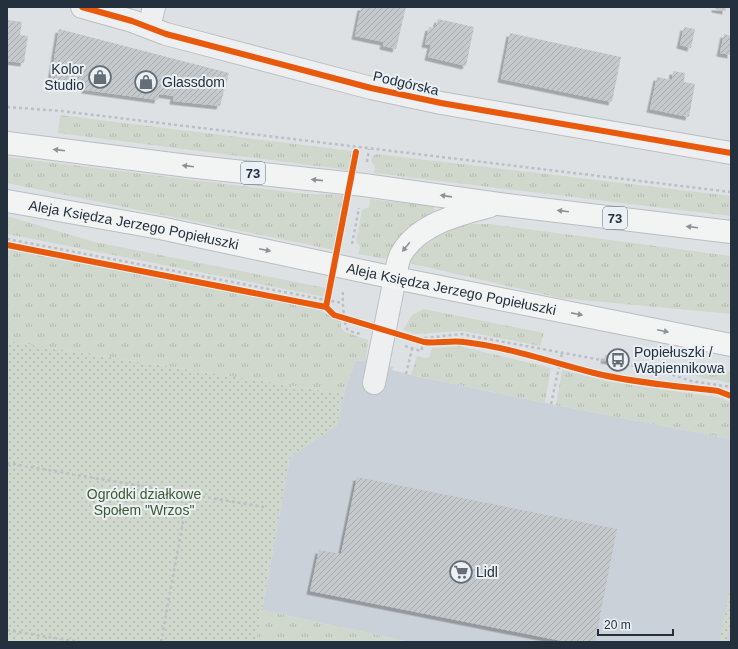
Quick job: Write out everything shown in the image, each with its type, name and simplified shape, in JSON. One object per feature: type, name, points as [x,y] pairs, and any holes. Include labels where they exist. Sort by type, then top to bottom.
[{"type":"main road","name":"73","points":[[7,143],[188,166],[350,183],[499,204],[731,232]]},
{"type":"main road","name":"Aleja Księdza Jerzego Popiełuszki","points":[[7,201],[160,228],[395,278],[731,345]]},
{"type":"main road","points":[[395,278],[398,260],[403,251],[420,234],[455,216],[499,204]]},
{"type":"main road","points":[[696,338],[731,335]]},
{"type":"street","name":"Podgórska","points":[[82,7],[152,17],[166,34],[273,63],[441,103],[731,153]]},
{"type":"street","points":[[374,383],[395,278]]},
{"type":"path","points":[[7,107],[60,111],[356,150],[731,192]]},
{"type":"path","points":[[350,183],[356,150]]},
{"type":"path","points":[[351,246],[360,204]]},
{"type":"path","points":[[7,239],[342,303]]},
{"type":"path","points":[[7,245],[326,307],[335,265]]},
{"type":"path","points":[[343,292],[342,303],[345,327],[348,331],[362,334]]},
{"type":"path","points":[[385,329],[424,342],[455,342]]},
{"type":"path","points":[[406,374],[412,349],[421,351],[425,338],[461,334],[661,371],[691,381],[731,387]]},
{"type":"path","points":[[462,341],[483,346]]},
{"type":"path","points":[[551,404],[562,353]]},
{"type":"path","points":[[552,362],[566,365]]},
{"type":"path","points":[[690,388],[726,393]]},
{"type":"path","points":[[7,472],[8,463],[264,507]]},
{"type":"path","points":[[161,642],[188,494]]},
{"type":"path","points":[[7,630],[79,642]]},
{"type":"shaded area","points":[[366,360],[393,367],[392,370],[411,375],[731,439],[731,642],[410,642],[262,610],[290,457],[337,425],[344,394],[355,361]]},
{"type":"green space","points":[[60,115],[352,151],[349,170],[58,133]]},
{"type":"green space","points":[[376,154],[731,196],[731,216],[374,173],[375,166],[371,161],[372,157]]},
{"type":"green space","points":[[7,157],[307,194],[345,195],[334,250],[7,183]]},
{"type":"green space","points":[[370,199],[431,206],[434,207],[435,211],[392,249],[386,259],[358,254],[360,247],[356,241],[362,210],[369,207]]},
{"type":"green space","points":[[7,216],[95,242],[326,288],[325,297],[7,234]]},
{"type":"green space","points":[[473,224],[490,224],[731,256],[731,314],[560,298],[409,263],[419,247],[427,241],[445,231]]},
{"type":"green space","points":[[7,249],[317,309],[341,320],[341,328],[345,332],[368,340],[366,360],[355,361],[344,394],[7,341]]},
{"type":"green space","points":[[424,309],[544,333],[540,346],[463,331],[416,334],[403,330],[412,315]]},
{"type":"green space","name":"Ogródki działkowe Społem \"Wrzos\"","points":[[7,341],[344,394],[337,425],[290,457],[256,642],[7,642]]},
{"type":"green space","points":[[459,346],[551,368],[545,403],[411,375],[417,356],[425,358],[429,357],[432,348]]},
{"type":"green space","points":[[692,364],[731,372],[731,384],[701,378],[690,373]]},
{"type":"green space","points":[[562,370],[611,382],[722,398],[731,403],[731,439],[556,405]]},
{"type":"green space","points":[[731,584],[731,621],[727,642],[719,642]]},
{"type":"green space","points":[[262,610],[410,642],[256,642]]},
{"type":"building","points":[[361,7],[406,7],[396,49],[383,46],[384,42],[355,36]]},
{"type":"building","points":[[715,7],[726,7],[726,11],[715,9]]},
{"type":"building","points":[[438,19],[474,27],[466,66],[428,57],[431,45],[425,44],[429,27],[435,28]]},
{"type":"building","points":[[7,20],[22,22],[20,35],[28,36],[24,63],[7,61]]},
{"type":"building","points":[[684,27],[695,29],[691,48],[680,45]]},
{"type":"building","points":[[59,29],[229,73],[220,106],[173,101],[174,96],[159,94],[158,100],[85,90],[86,84],[76,82],[75,88],[50,84]]},
{"type":"building","points":[[510,33],[621,57],[612,102],[501,79]]},
{"type":"building","points":[[724,34],[731,36],[731,55],[720,53]]},
{"type":"building","points":[[673,71],[685,73],[684,82],[695,84],[689,117],[650,109],[657,77],[672,80]]},
{"type":"building","points":[[605,355],[628,359],[627,364],[604,360]]},
{"type":"building","name":"Lidl","points":[[357,477],[617,529],[595,642],[567,642],[310,591],[319,550],[341,554]]},
{"type":"cycle path","points":[[82,7],[132,21],[166,34],[371,88],[441,103],[731,153]]},
{"type":"cycle path","points":[[326,307],[356,152]]},
{"type":"cycle path","points":[[7,245],[326,307],[334,315],[424,342],[459,342],[480,344],[513,351],[594,373],[656,384],[718,391],[731,396]]},
{"type":"place","name":"Kolor Studio","points":[[100,77]]},
{"type":"place","name":"Glassdom","points":[[146,82]]},
{"type":"place","name":"Popiełuszki / Wapiennikowa","points":[[618,360]]},
{"type":"place","name":"Lidl","points":[[461,572]]}]
